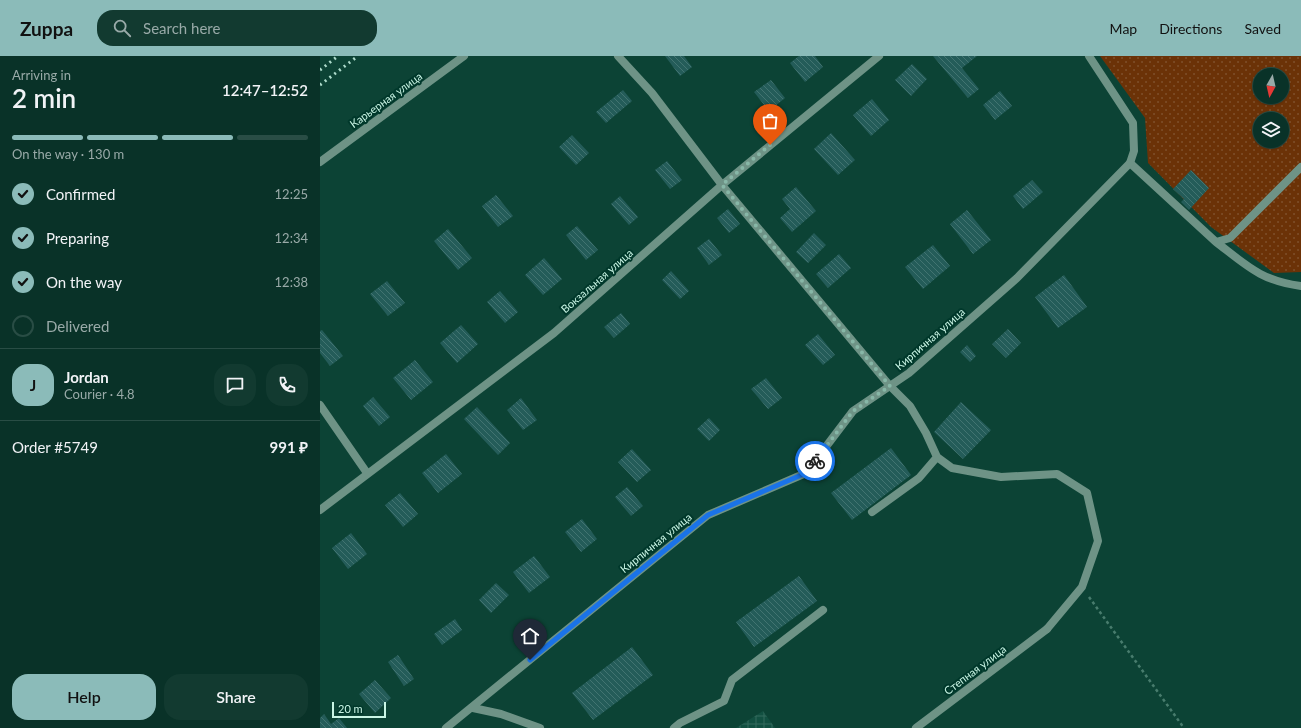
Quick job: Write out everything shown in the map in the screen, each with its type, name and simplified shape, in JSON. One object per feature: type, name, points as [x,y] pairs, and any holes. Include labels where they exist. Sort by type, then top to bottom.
[{"type":"street","name":"Карьерная улица","points":[[320,162],[464,56]]},
{"type":"street","points":[[618,56],[652,93],[722,185],[890,386],[910,406],[926,433],[937,457],[952,468],[1001,477],[1057,474],[1087,493],[1098,541],[1082,587]]},
{"type":"street","name":"Вокзальная улица","points":[[320,510],[554,333],[722,185],[879,56]]},
{"type":"street","points":[[1088,56],[1133,123],[1134,151],[1130,163],[1216,242],[1256,273],[1281,284],[1301,286]]},
{"type":"street","name":"Кирпичная улица","points":[[446,728],[473,708],[708,515],[806,473],[853,411],[909,373],[1017,278],[1130,163]]},
{"type":"street","points":[[1216,242],[1230,238],[1301,167]]},
{"type":"street","points":[[320,405],[367,473]]},
{"type":"street","points":[[872,512],[919,478],[937,457]]},
{"type":"street","name":"Степная улица","points":[[916,728],[1047,629],[1082,587]]},
{"type":"street","points":[[674,728],[680,723],[724,701],[732,680],[823,610]]},
{"type":"street","points":[[473,708],[501,714],[540,728]]},
{"type":"path","points":[[1082,587],[1184,728]]},
{"type":"shaded area","points":[[1100,56],[1301,56],[1301,272],[1274,273],[1211,227],[1148,163],[1145,118]]},
{"type":"shaded area","points":[[763,711],[775,728],[736,728]]},
{"type":"building","points":[[665,56],[684,56],[692,67],[680,76]]},
{"type":"building","points":[[799,56],[815,56],[823,67],[805,82],[790,63]]},
{"type":"building","points":[[933,56],[977,56],[962,68],[979,89],[968,98]]},
{"type":"building","points":[[912,64],[927,79],[911,96],[895,80]]},
{"type":"building","points":[[771,80],[785,98],[769,111],[754,92]]},
{"type":"building","points":[[623,90],[632,101],[606,123],[596,112]]},
{"type":"building","points":[[1000,91],[1012,106],[995,120],[983,105]]},
{"type":"building","points":[[872,99],[889,120],[871,136],[853,115]]},
{"type":"building","points":[[831,133],[855,160],[838,175],[814,149]]},
{"type":"building","points":[[572,135],[589,153],[576,165],[559,147]]},
{"type":"building","points":[[667,161],[682,180],[670,189],[655,170]]},
{"type":"building","points":[[1191,170],[1209,188],[1189,210],[1181,202],[1184,199],[1173,189]]},
{"type":"building","points":[[1032,180],[1043,192],[1023,209],[1013,196]]},
{"type":"building","points":[[796,187],[816,211],[792,232],[780,218],[790,209],[782,199]]},
{"type":"building","points":[[496,195],[513,216],[498,227],[482,206]]},
{"type":"building","points":[[620,196],[638,217],[629,225],[611,204]]},
{"type":"building","points":[[728,209],[740,224],[729,233],[717,218]]},
{"type":"building","points":[[967,210],[991,240],[973,254],[950,224]]},
{"type":"building","points":[[577,226],[598,250],[586,260],[566,235]]},
{"type":"building","points":[[448,229],[472,258],[458,270],[434,241]]},
{"type":"building","points":[[814,233],[826,245],[808,263],[796,252]]},
{"type":"building","points":[[709,239],[722,255],[709,265],[697,248]]},
{"type":"building","points":[[933,245],[950,266],[923,289],[905,267]]},
{"type":"building","points":[[839,254],[851,268],[828,288],[816,274]]},
{"type":"building","points":[[544,258],[562,279],[543,295],[525,275]]},
{"type":"building","points":[[671,271],[689,291],[680,299],[662,280]]},
{"type":"building","points":[[1064,275],[1087,307],[1058,328],[1035,297]]},
{"type":"building","points":[[387,281],[405,303],[388,316],[370,294]]},
{"type":"building","points":[[500,291],[518,312],[505,323],[487,302]]},
{"type":"building","points":[[621,313],[630,324],[614,338],[604,327]]},
{"type":"building","points":[[461,325],[478,344],[457,363],[440,343]]},
{"type":"building","points":[[1008,329],[1021,343],[1006,358],[992,344]]},
{"type":"building","points":[[322,330],[343,356],[330,366],[320,353],[320,331]]},
{"type":"building","points":[[818,334],[835,355],[823,365],[805,345]]},
{"type":"building","points":[[967,345],[976,356],[970,362],[960,352]]},
{"type":"building","points":[[415,360],[433,382],[411,400],[393,378]]},
{"type":"building","points":[[766,378],[782,398],[768,409],[751,389]]},
{"type":"building","points":[[373,397],[390,417],[379,426],[363,406]]},
{"type":"building","points":[[521,398],[537,420],[523,430],[507,410]]},
{"type":"building","points":[[961,402],[991,430],[963,459],[934,432]]},
{"type":"building","points":[[477,407],[510,443],[498,455],[464,419]]},
{"type":"building","points":[[709,418],[720,430],[709,441],[697,429]]},
{"type":"building","points":[[891,448],[911,475],[852,520],[831,493]]},
{"type":"building","points":[[632,449],[651,470],[637,482],[618,462]]},
{"type":"building","points":[[446,454],[462,474],[438,493],[422,473]]},
{"type":"building","points":[[627,487],[643,506],[631,516],[615,497]]},
{"type":"building","points":[[400,493],[418,514],[403,527],[385,505]]},
{"type":"building","points":[[582,519],[597,539],[581,552],[565,532]]},
{"type":"building","points":[[351,533],[367,554],[348,569],[332,548]]},
{"type":"building","points":[[534,556],[550,577],[529,593],[513,572]]},
{"type":"building","points":[[799,576],[817,601],[754,647],[736,622]]},
{"type":"building","points":[[496,583],[509,595],[491,613],[479,600]]},
{"type":"building","points":[[455,619],[462,630],[442,645],[434,634]]},
{"type":"building","points":[[632,647],[653,675],[593,720],[572,693]]},
{"type":"building","points":[[398,655],[414,679],[404,686],[388,662]]},
{"type":"building","points":[[375,680],[391,698],[375,713],[359,694]]},
{"type":"building","points":[[324,714],[331,724],[339,718],[347,728],[320,728],[320,718]]},
{"type":"railway","points":[[320,70],[338,56]]},
{"type":"railway","points":[[320,85],[358,56]]},
{"type":"way so far","points":[[770,145],[722,185],[890,386],[853,411],[815,461]]},
{"type":"route","points":[[530,660],[708,515],[806,473],[815,461]]}]
